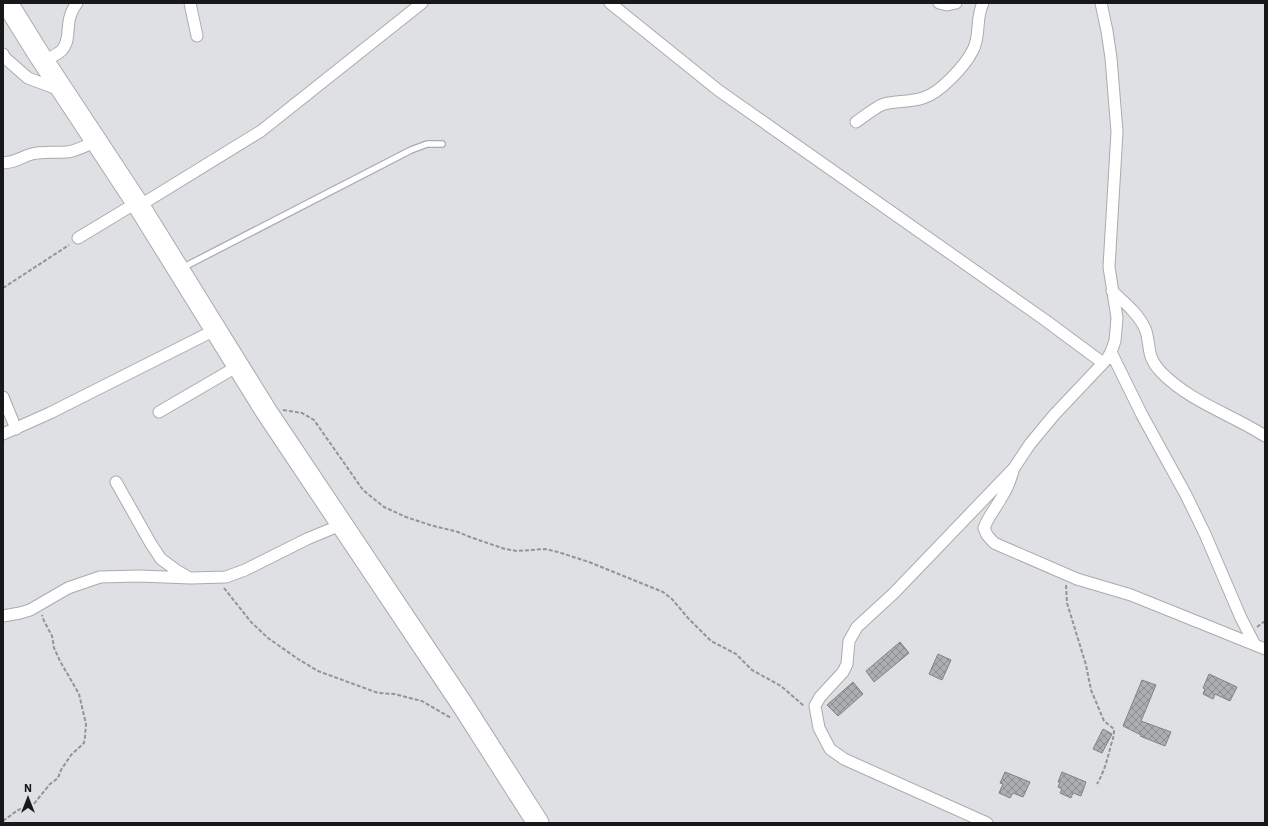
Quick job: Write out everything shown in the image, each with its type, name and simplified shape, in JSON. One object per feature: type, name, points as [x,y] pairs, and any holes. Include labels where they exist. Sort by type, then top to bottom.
[{"type":"highway","points":[[7,3],[43,62],[138,204],[266,411],[462,704],[538,823]]},
{"type":"street","points":[[43,62],[61,51],[65,46],[70,14],[77,3]]},
{"type":"street","points":[[190,3],[197,36]]},
{"type":"street","points":[[78,238],[261,131],[422,3]]},
{"type":"street","points":[[610,3],[718,90],[1045,320],[1103,363]]},
{"type":"street","points":[[939,3],[946,6],[956,3]]},
{"type":"street","points":[[856,122],[882,105],[925,97],[937,90],[952,76],[972,51],[978,40],[980,8],[983,3]]},
{"type":"street","points":[[987,823],[844,759],[830,749],[819,728],[815,706],[843,672],[847,664],[849,641],[857,626],[894,593],[1014,468],[1030,444],[1054,415],[1103,363],[1111,352],[1115,341],[1117,318],[1109,266],[1117,132],[1111,58],[1101,3]]},
{"type":"street","points":[[3,54],[5,58],[28,78],[62,90]]},
{"type":"street","points":[[3,163],[17,161],[36,153],[67,152],[96,141]]},
{"type":"street","points":[[1112,291],[1140,320],[1146,331],[1150,357],[1161,372],[1172,382],[1200,402],[1247,424],[1265,436]]},
{"type":"street","points":[[3,434],[114,382],[215,330]]},
{"type":"street","points":[[1111,352],[1142,415],[1186,495],[1242,618],[1260,647]]},
{"type":"street","points":[[159,412],[238,366]]},
{"type":"street","points":[[3,397],[16,429]]},
{"type":"street","points":[[1014,468],[1010,484],[1000,501],[988,516],[984,528],[987,535],[994,543],[1066,574],[1131,595],[1260,647]]},
{"type":"street","points":[[116,482],[161,559],[176,570],[191,578]]},
{"type":"street","points":[[3,616],[20,613],[40,604],[68,588],[100,577],[226,577],[245,570],[307,539],[342,524]]},
{"type":"lane","points":[[178,270],[411,150],[427,144],[442,144]]},
{"type":"path","points":[[3,288],[18,277],[63,250],[78,238]]},
{"type":"path","points":[[266,411],[289,410],[302,413],[314,420],[363,490],[384,507],[406,517],[458,532],[505,549],[516,551],[545,549],[558,552],[589,562],[663,592],[672,599],[688,618],[711,641],[736,654],[743,663],[752,670],[781,686],[816,715]]},
{"type":"path","points":[[1066,574],[1067,603],[1086,665],[1091,690],[1104,721],[1114,729],[1114,738],[1111,743],[1106,767],[1097,784]]},
{"type":"path","points":[[216,578],[251,622],[268,638],[318,671],[378,693],[394,694],[422,701],[452,718]]},
{"type":"path","points":[[3,821],[18,810],[33,805],[50,784],[58,778],[61,770],[71,755],[84,743],[86,724],[79,694],[57,655],[52,636],[44,621],[40,604]]},
{"type":"building","points":[[900,642],[909,653],[874,682],[866,671]]},
{"type":"building","points":[[938,654],[951,660],[942,680],[929,674]]},
{"type":"building","points":[[1209,674],[1237,687],[1230,701],[1215,694],[1213,699],[1203,694],[1205,689],[1203,688]]},
{"type":"building","points":[[1142,680],[1156,685],[1141,721],[1171,732],[1165,746],[1140,736],[1141,735],[1123,726]]},
{"type":"building","points":[[853,682],[863,694],[838,716],[827,705]]},
{"type":"building","points":[[1103,729],[1112,734],[1102,753],[1093,749]]},
{"type":"building","points":[[1005,772],[1030,782],[1023,797],[1013,793],[1010,798],[999,793],[1003,784],[1000,783]]},
{"type":"building","points":[[1062,772],[1086,782],[1081,796],[1073,793],[1071,798],[1060,793],[1062,789],[1058,787],[1060,782],[1058,782]]}]
